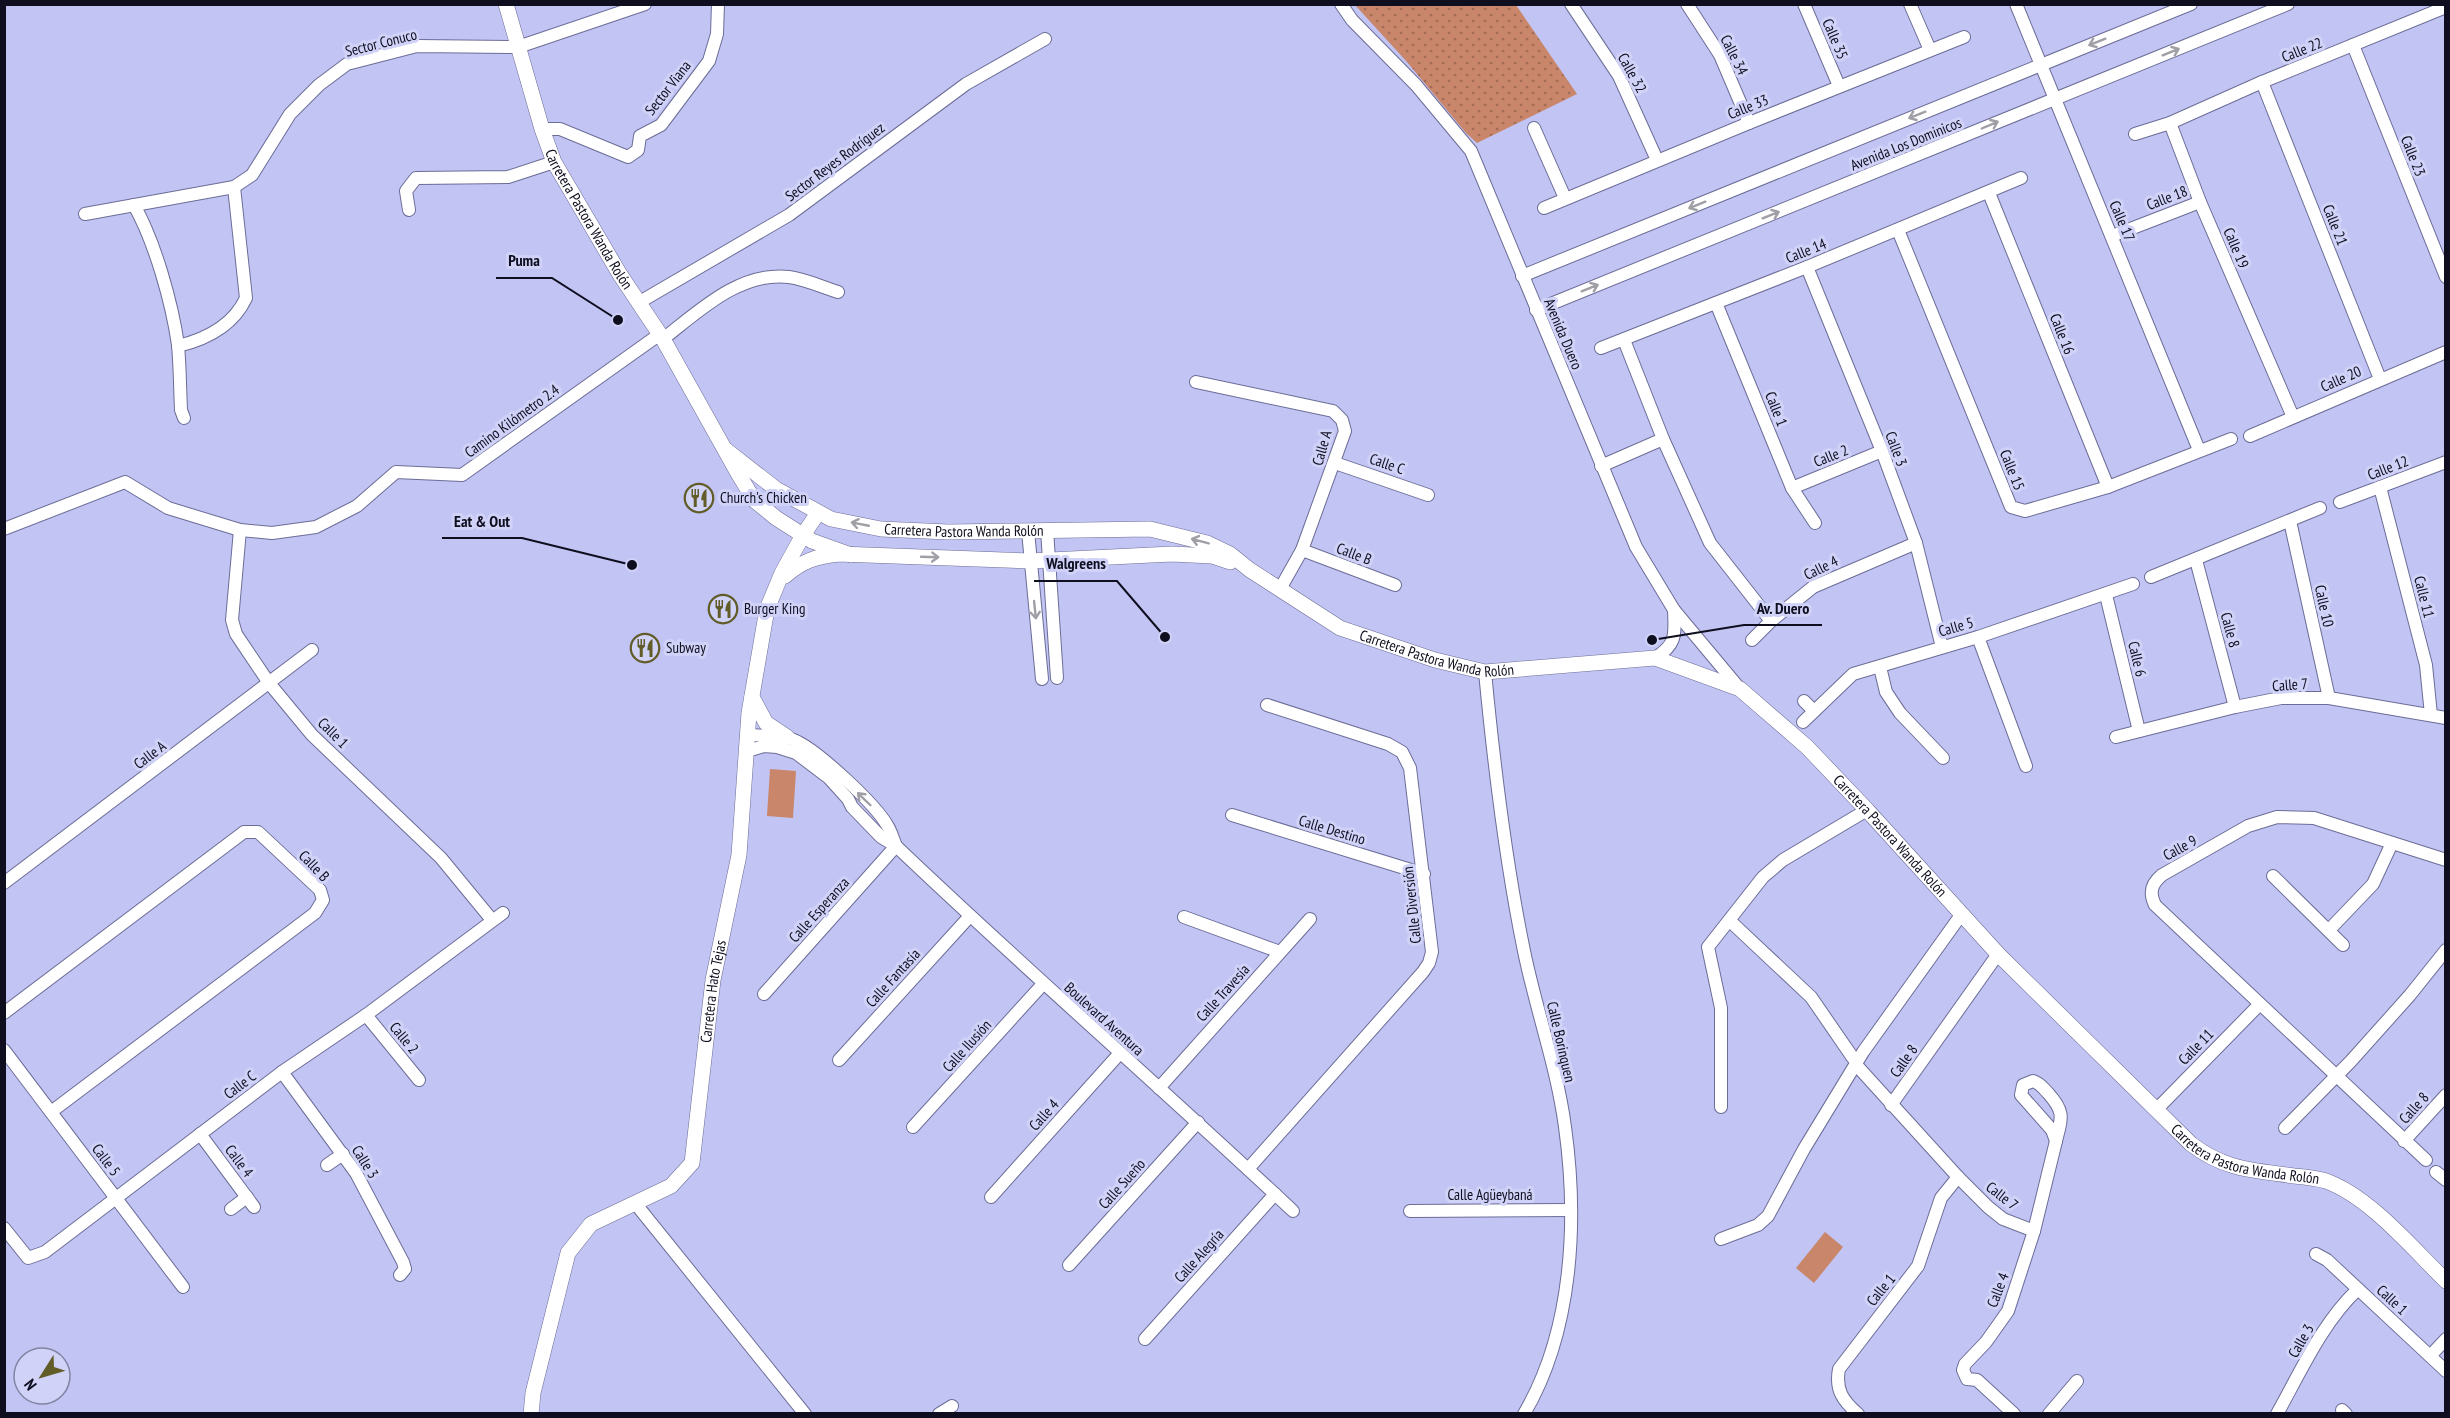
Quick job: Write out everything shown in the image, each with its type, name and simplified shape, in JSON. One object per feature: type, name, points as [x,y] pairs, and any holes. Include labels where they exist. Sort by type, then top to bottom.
[{"type":"street","name":"Carretera Pastora Wanda Rolón","points":[[506,4],[542,129],[554,162],[638,303],[661,336],[754,500],[776,518],[812,541],[851,555],[1049,561],[1172,554],[1212,556],[1250,570]]},
{"type":"street","name":"Sector Conuco","points":[[85,213],[234,187],[252,176],[290,114],[319,84],[347,64],[417,46],[518,47],[645,4]]},
{"type":"street","name":"Sector Viana","points":[[542,129],[560,129],[628,157],[638,150],[640,136],[661,125],[709,61],[717,34],[718,4]]},
{"type":"street","name":"Avenida Duero","points":[[1341,4],[1352,20],[1416,85],[1471,152],[1636,548],[1674,610],[1740,689]]},
{"type":"street","name":"Calle 32","points":[[1572,4],[1619,76],[1657,160]]},
{"type":"street","name":"Calle 34","points":[[1687,4],[1720,55],[1749,123]]},
{"type":"street","name":"Calle 35","points":[[1804,4],[1839,86]]},
{"type":"street","points":[[1910,4],[1930,50]]},
{"type":"street","name":"Calle 17","points":[[2016,4],[2199,450]]},
{"type":"street","name":"Avenida Los Dominicos","points":[[1522,276],[2190,4]]},
{"type":"street","name":"Avenida Los Dominicos","points":[[1536,310],[2288,4]]},
{"type":"street","name":"Calle 22","points":[[2170,123],[2262,82],[2445,10]]},
{"type":"street","name":"Calle 33","points":[[1544,208],[1657,160],[1964,37]]},
{"type":"street","name":"Sector Reyes Rodríguez","points":[[638,303],[789,215],[966,84],[1045,39]]},
{"type":"street","name":"Calle 23","points":[[2353,45],[2445,277]]},
{"type":"street","name":"Calle 21","points":[[2262,82],[2380,379]]},
{"type":"street","points":[[2135,134],[2170,123]]},
{"type":"street","name":"Calle 19","points":[[2170,123],[2200,202],[2293,417]]},
{"type":"street","points":[[1534,128],[1565,198]]},
{"type":"street","points":[[409,210],[406,191],[416,178],[508,177],[554,162]]},
{"type":"street","name":"Calle 14","points":[[1601,348],[1807,267],[1989,193],[2020,178]]},
{"type":"street","points":[[178,346],[193,342],[230,323],[240,312],[246,298],[234,187]]},
{"type":"street","name":"Calle 16","points":[[1989,193],[2108,487]]},
{"type":"street","name":"Calle 18","points":[[2112,236],[2200,202]]},
{"type":"street","points":[[134,205],[144,223],[169,303],[178,346],[181,410],[184,418]]},
{"type":"street","name":"Calle 15","points":[[1898,230],[2011,507],[2025,511],[2108,487],[2231,439]]},
{"type":"street","name":"Calle 3","points":[[1807,267],[1882,452],[1916,543],[1942,647]]},
{"type":"street","name":"Camino Kilómetro 2.4","points":[[4,529],[125,482],[168,508],[240,530],[273,533],[316,527],[357,506],[396,472],[462,475],[718,297],[758,278],[789,277],[838,292]]},
{"type":"street","name":"Calle 1","points":[[1716,303],[1792,488],[1815,523]]},
{"type":"street","points":[[1624,340],[1663,440],[1710,543],[1771,621]]},
{"type":"street","name":"Calle 20","points":[[2250,436],[2445,352]]},
{"type":"street","name":"Calle A","points":[[1196,382],[1333,411],[1342,420],[1345,431],[1335,462],[1302,550],[1280,589]]},
{"type":"street","points":[[1601,466],[1663,440]]},
{"type":"street","name":"Carretera Pastora Wanda Rolón","points":[[726,450],[776,489],[831,519],[882,528],[948,532],[1150,529],[1207,543],[1230,554],[1250,570],[1340,628],[1435,660],[1485,672],[1655,658],[1740,689],[1807,747],[1998,954],[2191,1143],[2221,1163],[2323,1180],[2348,1191],[2370,1208],[2445,1281]]},
{"type":"street","name":"Calle 2","points":[[1792,488],[1882,452]]},
{"type":"street","name":"Calle C","points":[[1335,462],[1428,495]]},
{"type":"street","name":"Calle 12","points":[[2340,502],[2445,462]]},
{"type":"street","name":"Calle 11","points":[[2380,487],[2426,665],[2431,715]]},
{"type":"street","points":[[2151,577],[2320,508]]},
{"type":"street","name":"Carretera Hato Tejas","points":[[531,1413],[533,1393],[568,1253],[591,1224],[671,1186],[692,1163],[713,980],[740,855],[752,697],[767,609],[776,585],[803,535],[818,513]]},
{"type":"street","name":"Calle 10","points":[[2290,521],[2329,698]]},
{"type":"street","name":"Calle 1","points":[[240,530],[232,620],[236,634],[269,683],[312,735],[441,858],[492,920]]},
{"type":"street","points":[[1047,530],[1057,678]]},
{"type":"street","points":[[1028,531],[1042,679]]},
{"type":"street","name":"Calle 4","points":[[1752,640],[1771,621],[1813,587],[1916,543]]},
{"type":"street","name":"Calle B","points":[[1302,550],[1395,585]]},
{"type":"street","points":[[776,585],[798,564],[820,556],[851,555]]},
{"type":"street","name":"Calle 8","points":[[2196,560],[2235,708]]},
{"type":"street","name":"Calle 5","points":[[1803,722],[1852,674],[1978,637],[2133,584]]},
{"type":"street","name":"Calle 6","points":[[2106,595],[2139,731]]},
{"type":"street","points":[[1655,658],[1666,651],[1673,642],[1674,610]]},
{"type":"street","points":[[1978,637],[2026,766]]},
{"type":"street","name":"Calle A","points":[[4,883],[312,650]]},
{"type":"street","points":[[1880,667],[1886,692],[1900,713],[1943,758]]},
{"type":"street","name":"Calle Borinquen","points":[[1485,672],[1496,789],[1524,951],[1565,1126],[1571,1210],[1564,1304],[1545,1374],[1524,1413]]},
{"type":"street","points":[[752,697],[766,723],[787,737]]},
{"type":"street","name":"Calle 7","points":[[2116,737],[2281,699],[2329,698],[2445,718]]},
{"type":"street","points":[[1804,700],[1814,711]]},
{"type":"street","name":"Calle Diversión","points":[[1248,1169],[1429,963],[1432,952],[1410,768],[1402,752],[1388,744],[1267,705]]},
{"type":"street","name":"Boulevard Aventura","points":[[748,735],[787,737],[799,742],[848,799],[852,807],[881,837],[896,846],[1043,984],[1198,1122],[1293,1211]]},
{"type":"street","name":"Boulevard Aventura","points":[[747,750],[764,746],[777,747],[816,764],[871,806],[887,824],[896,846]]},
{"type":"street","points":[[1721,1107],[1721,1008],[1707,949],[1763,877],[1783,860],[1867,810]]},
{"type":"street","name":"Calle Destino","points":[[1232,815],[1424,874]]},
{"type":"street","name":"Calle 9","points":[[2426,1161],[2155,905],[2151,892],[2156,880],[2248,826],[2277,817],[2314,818],[2445,860]]},
{"type":"street","name":"Calle B","points":[[4,1013],[244,832],[258,832],[320,890],[323,900],[315,913],[51,1112]]},
{"type":"street","points":[[2329,930],[2373,884],[2392,843]]},
{"type":"street","name":"Calle Esperanza","points":[[764,994],[896,846]]},
{"type":"street","points":[[2273,876],[2343,945]]},
{"type":"street","name":"Calle C","points":[[4,1228],[27,1258],[45,1252],[282,1072],[366,1015],[503,912]]},
{"type":"street","points":[[1721,1239],[1758,1225],[1768,1216],[1804,1149],[1863,1052],[1961,915]]},
{"type":"street","name":"Calle Fantasía","points":[[839,1060],[970,916]]},
{"type":"street","points":[[1184,917],[1280,952]]},
{"type":"street","name":"Calle Travesía","points":[[1159,1088],[1310,919]]},
{"type":"street","points":[[1730,921],[1811,997],[1856,1063],[1891,1105],[1958,1177]]},
{"type":"street","points":[[2285,1128],[2410,995],[2445,950]]},
{"type":"street","name":"Calle 8","points":[[1891,1105],[1998,954]]},
{"type":"street","name":"Calle Ilusión","points":[[913,1127],[1043,984]]},
{"type":"street","name":"Calle 11","points":[[2156,1110],[2259,1005]]},
{"type":"street","name":"Calle 2","points":[[366,1015],[419,1080]]},
{"type":"street","name":"Calle 5","points":[[4,1050],[183,1287]]},
{"type":"street","name":"Calle 4","points":[[991,1197],[1120,1053]]},
{"type":"street","name":"Calle 3","points":[[282,1072],[356,1173],[403,1262],[405,1269],[400,1275]]},
{"type":"street","name":"Calle 4","points":[[2014,1413],[1977,1380],[1967,1379],[1963,1370],[1965,1364],[1986,1342],[2008,1311],[2034,1231],[2062,1118],[2059,1105],[2040,1084],[2033,1081],[2026,1083],[2021,1092],[2023,1099],[2052,1130],[2056,1141]]},
{"type":"street","name":"Calle 8","points":[[2404,1141],[2445,1095]]},
{"type":"street","name":"Calle Sueño","points":[[1069,1265],[1198,1122]]},
{"type":"street","name":"Calle 4","points":[[200,1134],[251,1202],[231,1209]]},
{"type":"street","points":[[327,1165],[343,1154]]},
{"type":"street","name":"Calle 1","points":[[1858,1413],[1843,1399],[1839,1390],[1839,1369],[1918,1266],[1941,1198],[1958,1177]]},
{"type":"street","name":"Calle 7","points":[[1958,1177],[2003,1219],[2034,1231]]},
{"type":"street","name":"Calle Alegría","points":[[1145,1339],[1275,1194]]},
{"type":"street","points":[[635,1203],[805,1413]]},
{"type":"street","name":"Calle Agüeybaná","points":[[1410,1211],[1571,1210]]},
{"type":"street","name":"Calle 1","points":[[2316,1254],[2327,1260],[2445,1371]]},
{"type":"street","name":"Calle 3","points":[[2277,1413],[2329,1322],[2342,1304],[2358,1289]]},
{"type":"street","points":[[2430,1356],[2445,1339]]},
{"type":"street","points":[[2049,1413],[2077,1380]]},
{"type":"street","points":[[939,1413],[952,1406]]},
{"type":"shaded area","points":[[1355,5],[1516,5],[1577,94],[1477,143]]},
{"type":"shaded area","points":[[770,769],[796,771],[793,818],[767,816]]},
{"type":"shaded area","points":[[1825,1232],[1843,1247],[1814,1283],[1796,1268]]},
{"type":"place","name":"Puma","points":[[618,320]]},
{"type":"place","name":"Church's Chicken","points":[[699,498]]},
{"type":"place","name":"Eat & Out","points":[[632,565]]},
{"type":"place","name":"Burger King","points":[[723,609]]},
{"type":"place","name":"Walgreens","points":[[1165,637]]},
{"type":"place","name":"Av. Duero","points":[[1652,640]]},
{"type":"place","name":"Subway","points":[[645,648]]}]
